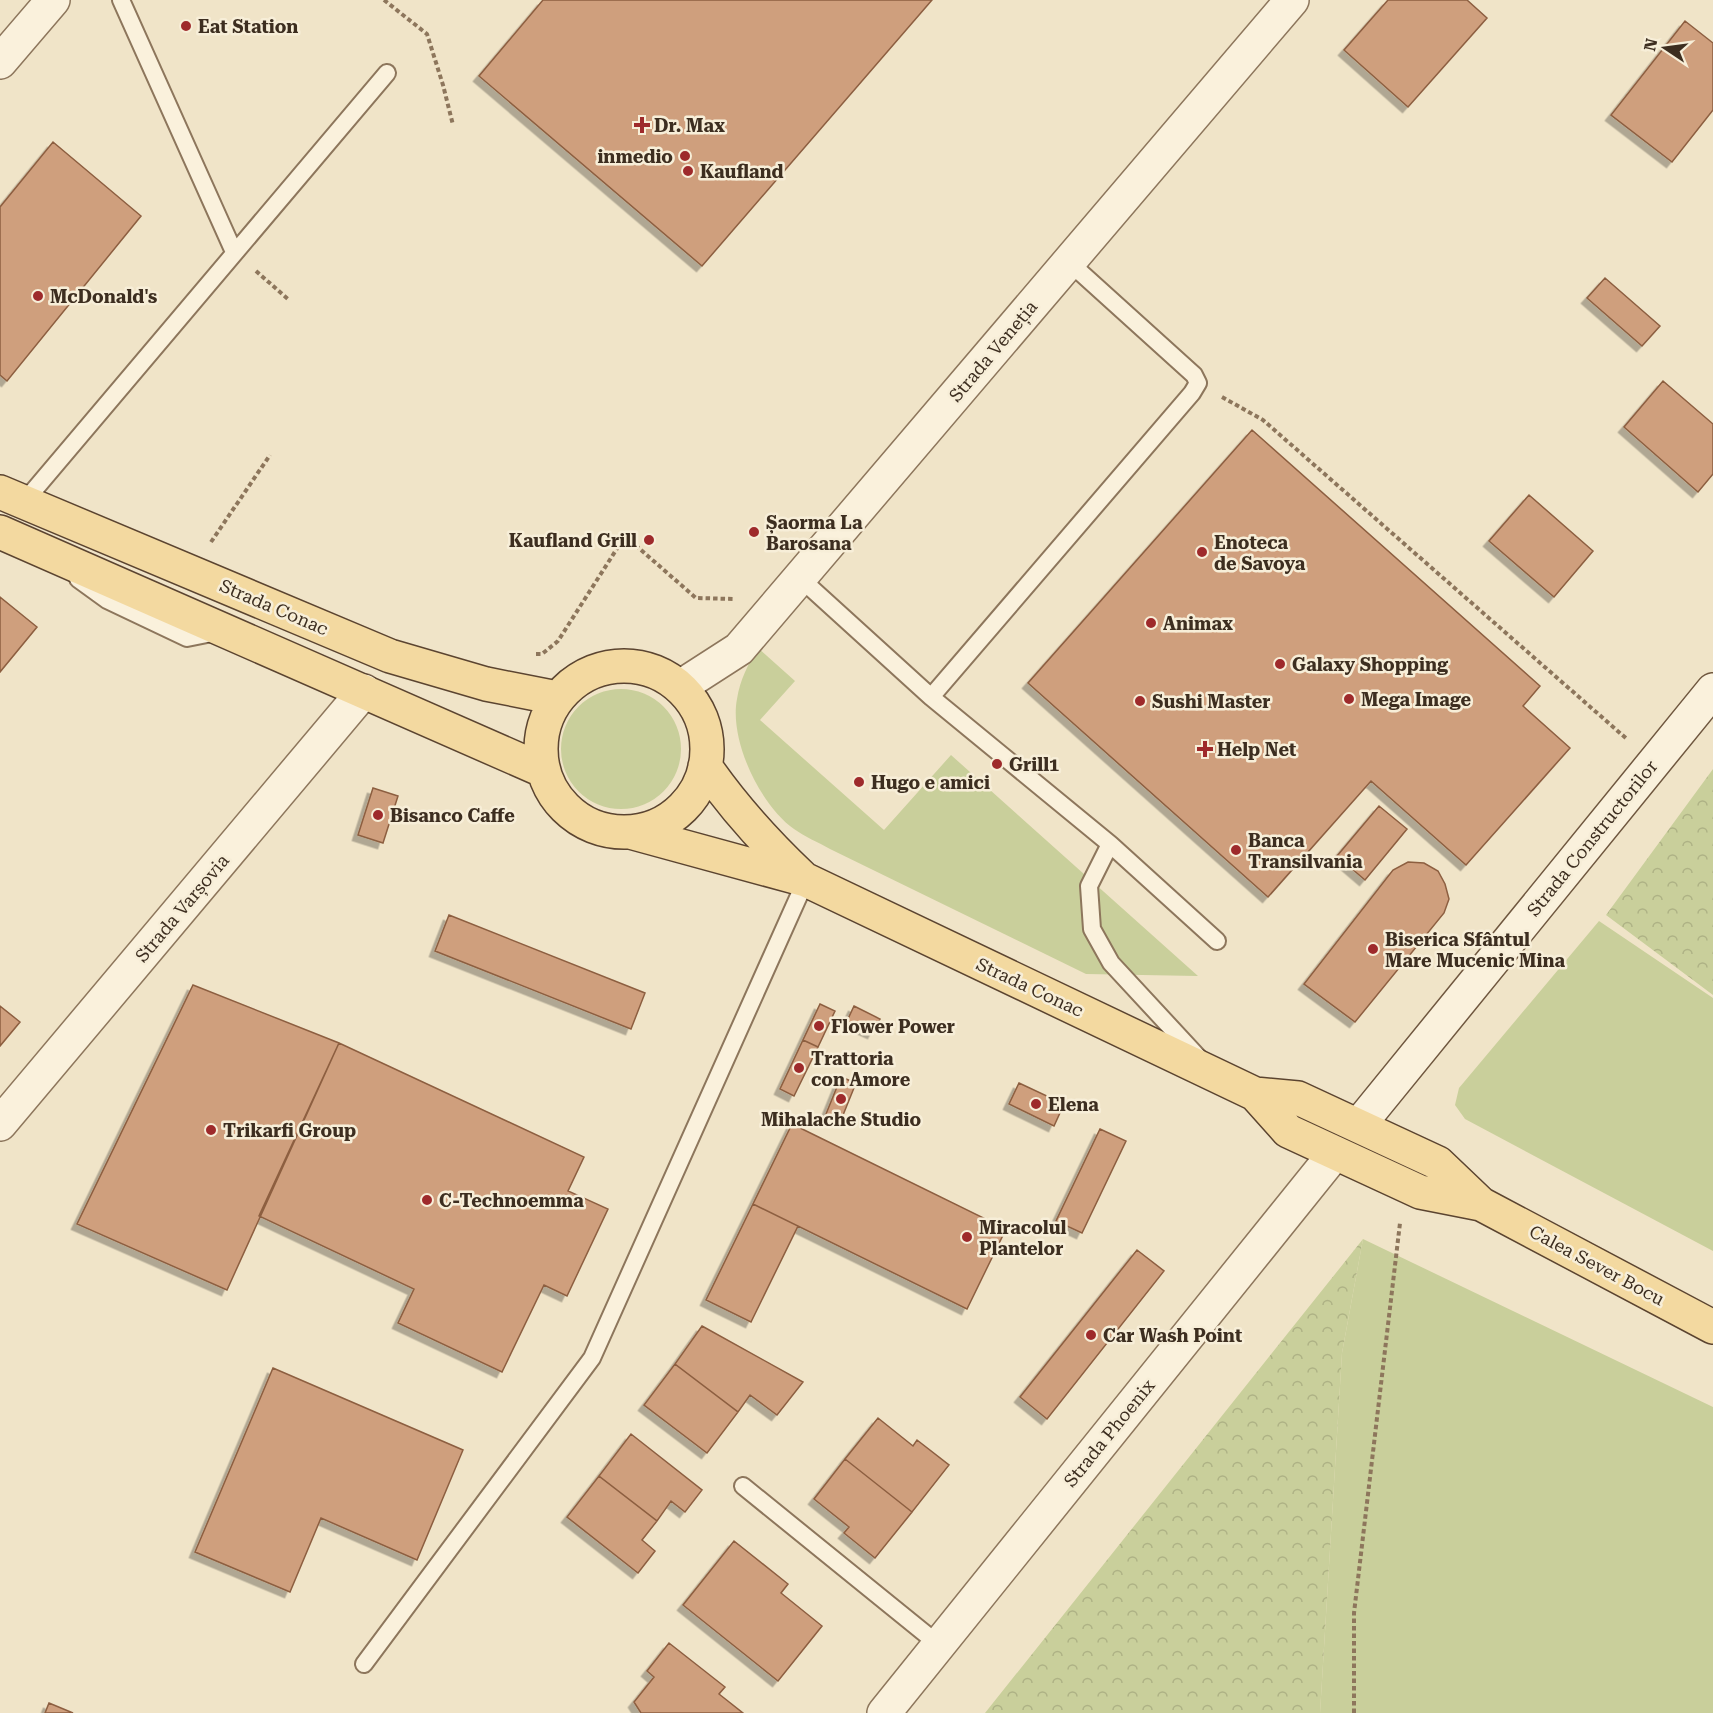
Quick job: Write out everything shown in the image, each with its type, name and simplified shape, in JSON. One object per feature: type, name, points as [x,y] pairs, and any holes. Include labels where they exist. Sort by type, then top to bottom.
[{"type":"main road","name":"Strada Conac","points":[[12,497],[390,656],[486,684],[557,698]]},
{"type":"main road","points":[[0,532],[542,770]]},
{"type":"main road","points":[[615,666],[645,668],[663,675],[680,687],[694,703],[703,723],[707,744],[705,766],[691,798],[679,811],[648,829],[630,832],[601,830],[575,817],[555,796],[542,770],[540,745],[544,720],[557,698],[578,678],[604,667],[615,666]]},
{"type":"main road","name":"Strada Conac","points":[[705,766],[733,806],[753,829],[806,880]]},
{"type":"main road","name":"Strada Conac","points":[[630,832],[806,880],[1255,1094],[1298,1098],[1359,1125]]},
{"type":"main road","name":"Strada Conac","points":[[1255,1094],[1288,1131],[1335,1153]]},
{"type":"main road","name":"Calea Sever Bocu","points":[[1359,1125],[1438,1163],[1481,1204],[1713,1327]]},
{"type":"main road","name":"Calea Sever Bocu","points":[[1335,1153],[1420,1192],[1481,1204]]},
{"type":"street","points":[[0,62],[53,0]]},
{"type":"street","name":"Strada Veneția","points":[[680,687],[739,649],[1292,0]]},
{"type":"street","name":"Strada Varșovia","points":[[0,1124],[364,691]]},
{"type":"street","name":"Strada Constructorilor","points":[[1359,1125],[1653,763],[1711,695]]},
{"type":"street","name":"Strada Phoenix","points":[[884,1713],[1335,1153]]},
{"type":"lane","points":[[121,0],[234,252]]},
{"type":"lane","points":[[12,497],[234,252],[387,73]]},
{"type":"lane","points":[[931,697],[1198,383],[1194,375],[1069,262]]},
{"type":"lane","points":[[800,578],[931,697],[1110,844],[1217,941]]},
{"type":"lane","points":[[1110,844],[1089,886],[1092,928],[1111,963],[1214,1074]]},
{"type":"lane","points":[[364,1664],[592,1358],[806,880]]},
{"type":"lane","points":[[743,1486],[938,1644]]},
{"type":"path","points":[[384,0],[427,34],[453,125]]},
{"type":"path","points":[[234,252],[289,300]]},
{"type":"path","points":[[1198,383],[1263,420],[1653,763]]},
{"type":"path","points":[[208,547],[270,455]]},
{"type":"path","points":[[532,654],[542,654],[558,640],[625,536],[696,598],[734,598],[756,628]]},
{"type":"path","points":[[1354,1713],[1354,1613],[1400,1223]]},
{"type":"green space","points":[[758,648],[795,681],[760,720],[884,830],[951,755],[1198,976],[1086,974],[830,849],[794,829],[781,818],[759,788],[743,752],[738,733],[736,715],[738,692],[745,672]]},
{"type":"green space","points":[[621,689],[644,693],[664,706],[677,726],[681,749],[677,772],[664,792],[644,805],[621,809],[598,805],[578,792],[565,772],[561,749],[565,726],[578,706],[598,693]]},
{"type":"green space","points":[[1713,769],[1713,995],[1606,915]]},
{"type":"green space","points":[[1599,921],[1713,998],[1713,1251],[1465,1119],[1455,1105],[1459,1088]]},
{"type":"green space","points":[[1363,1239],[1713,1407],[1713,1713],[1320,1713],[1342,1353]]},
{"type":"green space","points":[[1363,1239],[1342,1353],[1320,1713],[985,1713]]},
{"type":"building","name":"Kaufland","points":[[543,0],[932,0],[702,266],[479,76]]},
{"type":"building","points":[[1388,0],[1467,0],[1487,18],[1408,107],[1344,50]]},
{"type":"building","points":[[1685,21],[1713,43],[1713,110],[1672,162],[1611,115]]},
{"type":"building","name":"McDonald's","points":[[53,142],[141,216],[7,381],[0,375],[0,207]]},
{"type":"building","points":[[1605,278],[1660,326],[1642,346],[1587,298]]},
{"type":"building","points":[[1663,381],[1713,424],[1713,474],[1698,492],[1624,427]]},
{"type":"building","name":"Galaxy Shopping","points":[[1252,430],[1540,686],[1523,706],[1570,748],[1466,865],[1371,781],[1268,897],[1028,683]]},
{"type":"building","points":[[1529,495],[1593,551],[1554,597],[1489,541]]},
{"type":"building","points":[[0,597],[37,627],[0,672]]},
{"type":"building","name":"Bisanco Caffe","points":[[373,788],[398,796],[383,843],[358,835]]},
{"type":"building","points":[[1379,806],[1407,829],[1365,880],[1337,856]]},
{"type":"building","name":"Biserica Sfântul Mare Mucenic Mina","points":[[1408,862],[1424,863],[1438,871],[1449,899],[1444,913],[1355,1022],[1304,984],[1393,870]]},
{"type":"building","points":[[449,915],[645,993],[631,1029],[435,951]]},
{"type":"building","name":"Trikarfi Group","points":[[193,985],[339,1043],[227,1290],[77,1224]]},
{"type":"building","name":"Flower Power","points":[[820,1004],[835,1011],[818,1047],[803,1040]]},
{"type":"building","points":[[0,1006],[20,1022],[0,1046]]},
{"type":"building","points":[[854,1006],[880,1019],[873,1033],[847,1021]]},
{"type":"building","name":"Trattoria con Amore","points":[[803,1040],[818,1047],[794,1096],[780,1089]]},
{"type":"building","name":"C-Technoemma","points":[[339,1043],[584,1157],[568,1191],[608,1209],[567,1296],[544,1285],[502,1372],[398,1323],[414,1289],[259,1216]]},
{"type":"building","name":"Mihalache Studio","points":[[841,1077],[856,1083],[841,1120],[826,1114]]},
{"type":"building","name":"Elena","points":[[1019,1083],[1064,1104],[1054,1126],[1009,1104]]},
{"type":"building","points":[[792,1124],[1006,1229],[967,1309],[753,1204]]},
{"type":"building","points":[[1100,1129],[1126,1141],[1082,1233],[1056,1221]]},
{"type":"building","points":[[753,1204],[798,1226],[751,1322],[706,1300]]},
{"type":"building","name":"Car Wash Point","points":[[1137,1250],[1164,1271],[1047,1419],[1020,1397]]},
{"type":"building","points":[[702,1326],[803,1382],[777,1415],[750,1395],[738,1412],[675,1364]]},
{"type":"building","points":[[675,1364],[738,1412],[707,1453],[644,1405]]},
{"type":"building","points":[[273,1368],[463,1450],[417,1560],[321,1518],[290,1592],[195,1552]]},
{"type":"building","points":[[878,1418],[913,1446],[917,1440],[949,1465],[912,1512],[845,1459]]},
{"type":"building","points":[[631,1434],[702,1490],[685,1512],[671,1501],[657,1521],[599,1476]]},
{"type":"building","points":[[845,1459],[912,1512],[875,1558],[844,1533],[849,1527],[814,1499]]},
{"type":"building","points":[[599,1476],[657,1521],[642,1540],[655,1551],[638,1573],[567,1517]]},
{"type":"building","points":[[734,1541],[788,1584],[781,1593],[822,1626],[778,1681],[683,1605]]},
{"type":"building","points":[[669,1643],[725,1687],[719,1694],[743,1713],[641,1713],[634,1702],[654,1677],[647,1671]]},
{"type":"building","points":[[49,1703],[73,1713],[45,1713]]},
{"type":"place","name":"Eat Station","points":[[186,26]]},
{"type":"place","name":"Dr. Max","points":[[642,125]]},
{"type":"place","name":"inmedio","points":[[685,156]]},
{"type":"place","name":"Kaufland","points":[[688,171]]},
{"type":"place","name":"McDonald's","points":[[38,296]]},
{"type":"place","name":"Șaorma La Barosana","points":[[754,532]]},
{"type":"place","name":"Kaufland Grill","points":[[649,540]]},
{"type":"place","name":"Enoteca de Savoya","points":[[1202,552]]},
{"type":"place","name":"Animax","points":[[1151,623]]},
{"type":"place","name":"Galaxy Shopping","points":[[1280,664]]},
{"type":"place","name":"Mega Image","points":[[1349,699]]},
{"type":"place","name":"Sushi Master","points":[[1140,701]]},
{"type":"place","name":"Help Net","points":[[1205,749]]},
{"type":"place","name":"Grill1","points":[[997,764]]},
{"type":"place","name":"Hugo e amici","points":[[859,782]]},
{"type":"place","name":"Bisanco Caffe","points":[[378,815]]},
{"type":"place","name":"Banca Transilvania","points":[[1236,850]]},
{"type":"place","name":"Biserica Sfântul Mare Mucenic Mina","points":[[1373,949]]},
{"type":"place","name":"Flower Power","points":[[819,1026]]},
{"type":"place","name":"Trattoria con Amore","points":[[799,1068]]},
{"type":"place","name":"Mihalache Studio","points":[[841,1099]]},
{"type":"place","name":"Elena","points":[[1036,1104]]},
{"type":"place","name":"Trikarfi Group","points":[[211,1130]]},
{"type":"place","name":"C-Technoemma","points":[[427,1200]]},
{"type":"place","name":"Miracolul Plantelor","points":[[967,1237]]},
{"type":"place","name":"Car Wash Point","points":[[1091,1335]]}]
